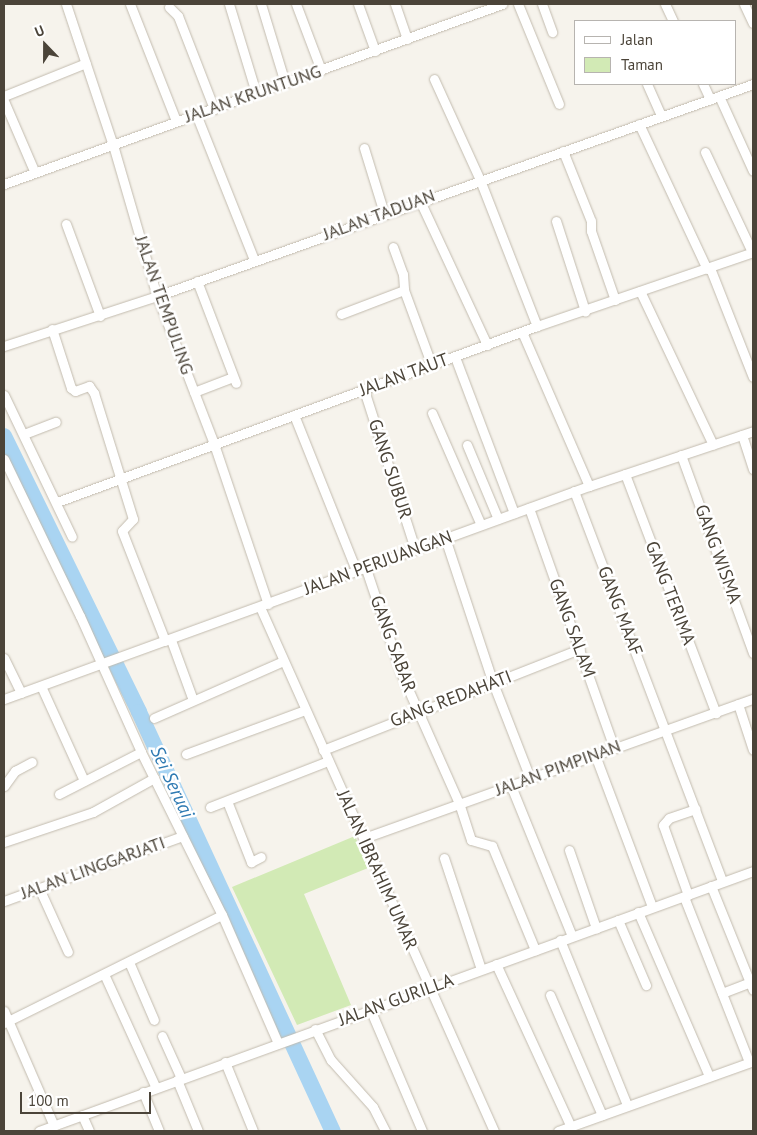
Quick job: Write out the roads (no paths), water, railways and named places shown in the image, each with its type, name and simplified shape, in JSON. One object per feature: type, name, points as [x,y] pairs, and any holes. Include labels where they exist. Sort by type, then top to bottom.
[{"type":"street","name":"JALAN TEMPULING","points":[[66,4],[113,145],[157,296],[214,444],[264,606]]},
{"type":"street","points":[[130,4],[176,121]]},
{"type":"street","points":[[229,4],[256,93]]},
{"type":"street","points":[[261,4],[285,83]]},
{"type":"street","points":[[296,4],[321,70]]},
{"type":"street","points":[[358,4],[375,51]]},
{"type":"street","points":[[395,4],[406,39]]},
{"type":"street","name":"JALAN KRUNTUNG","points":[[4,184],[375,51],[500,4]]},
{"type":"street","points":[[518,4],[559,104]]},
{"type":"street","points":[[542,4],[552,32]]},
{"type":"street","points":[[665,4],[673,20]]},
{"type":"street","points":[[744,4],[753,23]]},
{"type":"street","points":[[169,7],[178,16],[214,109]]},
{"type":"street","points":[[4,96],[86,63]]},
{"type":"street","points":[[434,79],[480,180],[537,326]]},
{"type":"street","name":"JALAN TADUAN","points":[[4,346],[52,329],[100,316],[420,200],[753,84]]},
{"type":"street","points":[[647,85],[661,116]]},
{"type":"street","points":[[704,85],[715,97],[753,171]]},
{"type":"street","points":[[4,101],[35,173]]},
{"type":"street","points":[[196,114],[254,260]]},
{"type":"street","points":[[640,124],[708,268],[753,377]]},
{"type":"street","points":[[364,148],[384,213]]},
{"type":"street","points":[[563,151],[591,221],[591,231],[615,300]]},
{"type":"street","points":[[705,152],[753,252]]},
{"type":"street","points":[[420,200],[487,345]]},
{"type":"street","points":[[556,222],[584,311]]},
{"type":"street","points":[[66,224],[100,316]]},
{"type":"street","points":[[393,247],[403,274],[404,290],[432,366]]},
{"type":"street","name":"JALAN TAUT","points":[[56,502],[537,326],[753,252]]},
{"type":"street","points":[[194,392],[233,380],[197,281]]},
{"type":"street","points":[[341,314],[404,290]]},
{"type":"street","points":[[640,291],[713,445]]},
{"type":"street","points":[[52,329],[72,389],[89,386],[93,389],[133,521],[122,531],[193,700]]},
{"type":"street","points":[[522,332],[589,486]]},
{"type":"street","points":[[455,357],[514,513]]},
{"type":"street","name":"GANG SUBUR","points":[[364,390],[415,549]]},
{"type":"street","points":[[4,395],[72,537]]},
{"type":"street","points":[[432,413],[481,525]]},
{"type":"street","name":"GANG SABAR","points":[[294,415],[360,568],[418,712],[459,803],[470,840],[492,846],[535,950]]},
{"type":"street","points":[[24,434],[56,422]]},
{"type":"street","name":"JALAN PERJUANGAN","points":[[4,699],[264,606],[360,568],[589,486],[753,431]]},
{"type":"street","points":[[742,434],[753,469]]},
{"type":"street","points":[[467,445],[498,519]]},
{"type":"street","name":"GANG WISMA","points":[[681,455],[753,653]]},
{"type":"street","points":[[4,459],[102,664],[141,752],[222,915],[281,1042]]},
{"type":"street","name":"GANG TERIMA","points":[[625,474],[716,713]]},
{"type":"street","name":"GANG MAAF","points":[[574,492],[722,881]]},
{"type":"street","name":"GANG SALAM","points":[[529,508],[614,748]]},
{"type":"street","points":[[445,538],[493,683],[530,778]]},
{"type":"street","name":"JALAN IBRAHIM UMAR","points":[[264,606],[284,661],[305,710],[494,1131]]},
{"type":"street","name":"GANG REDAHATI","points":[[323,750],[580,649]]},
{"type":"street","points":[[4,658],[21,693]]},
{"type":"street","points":[[154,718],[284,661]]},
{"type":"street","points":[[41,686],[84,781]]},
{"type":"street","name":"JALAN PIMPINAN","points":[[364,838],[753,699]]},
{"type":"street","points":[[738,704],[753,750]]},
{"type":"street","points":[[186,754],[305,710]]},
{"type":"street","points":[[59,794],[141,752]]},
{"type":"street","points":[[595,755],[652,907]]},
{"type":"street","points":[[210,807],[328,761]]},
{"type":"street","points":[[4,786],[15,771],[32,762]]},
{"type":"street","points":[[4,842],[93,812],[154,778]]},
{"type":"street","points":[[511,786],[572,936]]},
{"type":"street","points":[[227,801],[251,862],[261,858]]},
{"type":"street","points":[[558,1131],[751,1061],[722,993],[686,896],[663,825],[669,818],[695,808]]},
{"type":"street","name":"JALAN LINGGARJATI","points":[[4,901],[183,836]]},
{"type":"street","points":[[569,850],[596,928]]},
{"type":"street","points":[[444,858],[481,969]]},
{"type":"street","name":"JALAN GURILLA","points":[[39,1131],[53,1128],[82,1115],[429,986],[496,964],[753,871]]},
{"type":"street","points":[[711,886],[752,986],[722,993]]},
{"type":"street","points":[[39,888],[68,952]]},
{"type":"street","points":[[638,912],[709,1076]]},
{"type":"street","points":[[6,1021],[222,915]]},
{"type":"street","points":[[618,920],[646,985]]},
{"type":"street","points":[[560,940],[627,1105]]},
{"type":"street","points":[[129,962],[154,1020]]},
{"type":"street","points":[[496,964],[571,1127]]},
{"type":"street","points":[[104,974],[156,1088]]},
{"type":"street","points":[[550,995],[602,1115]]},
{"type":"street","points":[[370,1009],[422,1131]]},
{"type":"street","points":[[4,1011],[6,1021],[53,1128]]},
{"type":"street","points":[[316,1029],[331,1060],[373,1107],[385,1131]]},
{"type":"street","points":[[162,1036],[198,1131]]},
{"type":"street","points":[[225,1062],[253,1131]]},
{"type":"street","points":[[143,1092],[159,1131]]},
{"type":"street","points":[[82,1115],[89,1131]]},
{"type":"waterway","name":"Sei Seruai","points":[[4,436],[139,712],[333,1131]]}]
